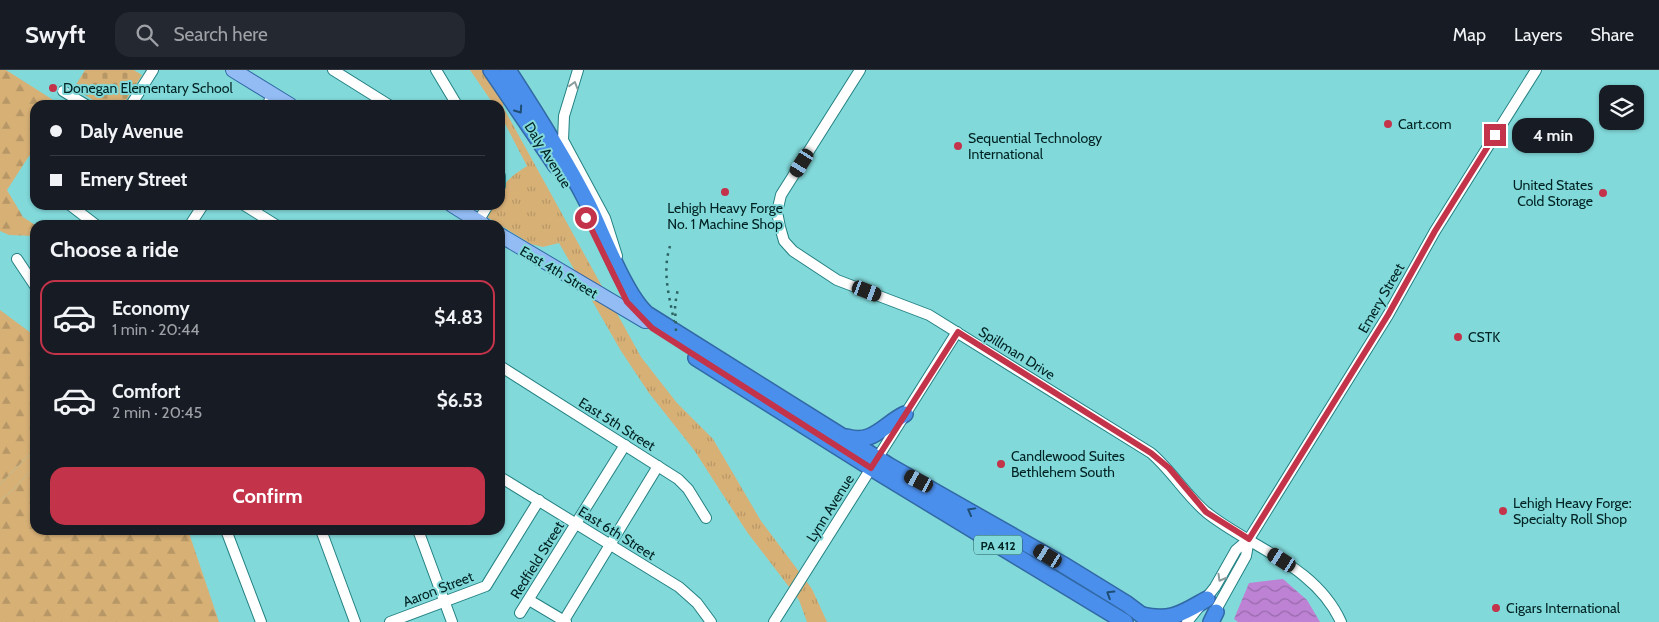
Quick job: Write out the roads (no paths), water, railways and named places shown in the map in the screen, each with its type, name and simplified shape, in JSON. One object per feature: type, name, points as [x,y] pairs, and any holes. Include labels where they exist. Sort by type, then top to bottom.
[{"type":"highway","name":"Daly Avenue","points":[[497,71],[574,178],[637,304],[650,321]]},
{"type":"highway","name":"Daly Avenue","points":[[497,71],[556,166],[592,230],[623,294],[635,312],[650,321]]},
{"type":"highway","name":"East 4th Street","points":[[650,321],[670,328],[691,354],[874,463],[1125,622]]},
{"type":"highway","name":"East 4th Street","points":[[650,321],[680,341],[836,433],[874,463],[1015,536],[1146,619]]},
{"type":"highway","points":[[836,433],[857,440],[866,439],[881,432],[895,419],[905,414]]},
{"type":"highway","points":[[1146,619],[1169,619],[1207,599]]},
{"type":"main road","points":[[233,70],[270,100]]},
{"type":"main road","points":[[459,210],[473,220]]},
{"type":"main road","name":"East 4th Street","points":[[505,238],[612,304],[650,321]]},
{"type":"street","points":[[134,100],[153,70]]},
{"type":"street","points":[[333,70],[381,100]]},
{"type":"street","points":[[436,70],[454,100]]},
{"type":"street","points":[[578,70],[564,116],[563,140],[605,218],[623,276]]},
{"type":"street","name":"Spillman Drive","points":[[860,70],[781,195],[777,212],[784,241],[793,251],[837,280],[929,316],[958,332],[1151,453],[1169,468],[1206,512],[1309,580],[1326,599],[1341,622]]},
{"type":"street","name":"Emery Street","points":[[1187,622],[1207,599],[1236,550],[1249,539],[1388,315],[1435,231],[1536,70]]},
{"type":"street","points":[[63,91],[78,100]]},
{"type":"street","points":[[76,210],[90,220]]},
{"type":"street","points":[[252,210],[268,220]]},
{"type":"street","points":[[18,260],[30,278]]},
{"type":"street","name":"Lynn Avenue","points":[[774,622],[958,332]]},
{"type":"street","name":"East 5th Street","points":[[505,369],[658,466],[686,486],[706,518]]},
{"type":"street","name":"Redfield Street","points":[[520,613],[625,445]]},
{"type":"street","points":[[528,600],[564,622],[658,466]]},
{"type":"street","name":"East 6th Street","points":[[505,480],[686,592],[703,609],[711,622]]},
{"type":"street","name":"Aaron Street","points":[[390,622],[486,586],[538,500]]},
{"type":"street","points":[[228,535],[260,622]]},
{"type":"street","points":[[323,535],[355,622]]},
{"type":"street","points":[[420,535],[452,622]]},
{"type":"street","name":"Emery Street","points":[[1212,619],[1246,556],[1249,539]]},
{"type":"water","points":[[1283,579],[1307,600],[1320,622],[1238,622],[1234,619],[1249,583]]},
{"type":"railway","points":[[670,246],[666,274],[674,321]]},
{"type":"railway","points":[[676,331],[675,305],[678,288]]},
{"type":"place","name":"Donegan Elementary School","points":[[53,88]]},
{"type":"place","name":"Cart.com","points":[[1388,124]]},
{"type":"place","name":"Sequential Technology International","points":[[958,146]]},
{"type":"place","name":"Lehigh Heavy Forge No. 1 Machine Shop","points":[[725,192]]},
{"type":"place","name":"United States Cold Storage","points":[[1603,193]]},
{"type":"place","name":"CSTK","points":[[1458,337]]},
{"type":"place","name":"Candlewood Suites Bethlehem South","points":[[1001,464]]},
{"type":"place","name":"Lehigh Heavy Forge: Specialty Roll Shop","points":[[1503,511]]},
{"type":"place","name":"Cigars International","points":[[1496,608]]}]
